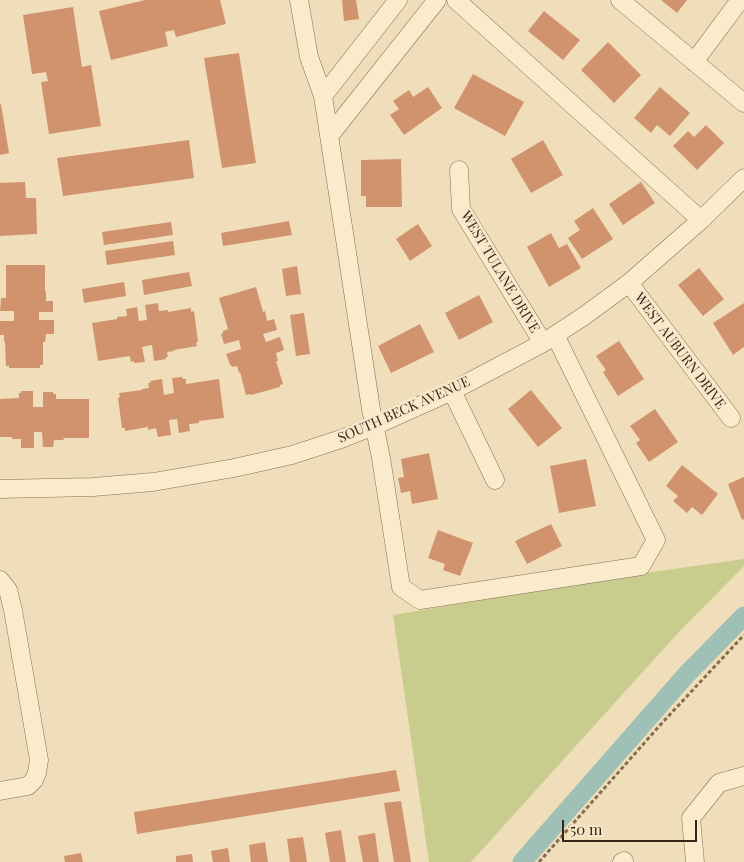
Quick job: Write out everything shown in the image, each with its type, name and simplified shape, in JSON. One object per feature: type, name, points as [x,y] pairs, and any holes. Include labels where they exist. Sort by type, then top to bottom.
[{"type":"street","points":[[299,0],[309,57],[323,96],[330,135],[374,426]]},
{"type":"street","points":[[323,96],[398,0]]},
{"type":"street","points":[[330,135],[438,0]]},
{"type":"street","points":[[456,0],[701,220]]},
{"type":"street","points":[[620,0],[744,103]]},
{"type":"street","points":[[694,62],[740,0]]},
{"type":"street","name":"WEST TULANE DRIVE","points":[[374,426],[401,587],[420,600],[641,566],[656,540],[549,339],[461,208],[459,170]]},
{"type":"street","name":"SOUTH BECK AVENUE","points":[[0,489],[93,487],[152,482],[188,476],[292,455],[374,426],[452,391],[549,339],[584,316],[628,283],[701,220],[744,178]]},
{"type":"street","name":"WEST AUBURN DRIVE","points":[[628,283],[731,418]]},
{"type":"street","points":[[452,391],[495,480]]},
{"type":"street","points":[[0,580],[8,590],[13,610],[39,760],[38,774],[28,786],[0,792]]},
{"type":"street","points":[[696,862],[691,818],[719,783],[744,776]]},
{"type":"path","points":[[539,862],[662,723],[744,635]]},
{"type":"green space","points":[[744,559],[744,566],[677,634],[471,862],[429,862],[393,615],[624,576]]},
{"type":"building","points":[[145,0],[220,0],[226,24],[176,37],[174,30],[165,32],[168,46],[111,60],[99,11]]},
{"type":"building","points":[[342,0],[356,0],[359,19],[344,21]]},
{"type":"building","points":[[661,0],[687,0],[677,13]]},
{"type":"building","points":[[73,7],[82,67],[91,65],[101,126],[49,134],[41,82],[48,81],[46,72],[32,74],[23,15]]},
{"type":"building","points":[[544,11],[580,40],[563,60],[528,31]]},
{"type":"building","points":[[608,42],[641,75],[614,103],[581,70]]},
{"type":"building","points":[[239,53],[256,163],[222,168],[204,58]]},
{"type":"building","points":[[473,74],[524,102],[505,136],[454,108]]},
{"type":"building","points":[[428,87],[442,108],[404,135],[390,115],[399,109],[393,101],[409,90],[413,97]]},
{"type":"building","points":[[660,87],[690,113],[670,136],[657,125],[651,133],[634,118]]},
{"type":"building","points":[[0,104],[9,153],[0,155]]},
{"type":"building","points":[[706,125],[724,143],[697,170],[673,146],[688,131],[694,137]]},
{"type":"building","points":[[189,140],[194,178],[63,196],[57,158]]},
{"type":"building","points":[[543,140],[563,175],[531,193],[511,159]]},
{"type":"building","points":[[401,159],[402,207],[366,207],[366,196],[361,196],[361,160]]},
{"type":"building","points":[[25,182],[26,198],[36,198],[37,234],[0,236],[0,183]]},
{"type":"building","points":[[641,182],[655,203],[623,225],[609,204]]},
{"type":"building","points":[[593,208],[613,239],[582,259],[568,238],[580,230],[574,221]]},
{"type":"building","points":[[289,221],[292,235],[223,246],[221,233]]},
{"type":"building","points":[[171,222],[173,235],[104,245],[102,232]]},
{"type":"building","points":[[418,224],[432,246],[410,261],[396,239]]},
{"type":"building","points":[[551,233],[559,248],[567,244],[581,268],[549,287],[527,247]]},
{"type":"building","points":[[173,241],[175,255],[107,265],[105,251]]},
{"type":"building","points":[[6,265],[45,265],[46,301],[53,301],[53,312],[39,312],[39,320],[54,320],[54,334],[46,334],[45,342],[43,342],[43,365],[40,365],[40,368],[9,368],[9,366],[6,366],[5,342],[4,335],[0,335],[0,321],[14,321],[14,311],[0,311],[1,298],[6,298]]},
{"type":"building","points":[[297,266],[301,294],[286,296],[282,269]]},
{"type":"building","points":[[699,268],[724,299],[703,316],[678,285]]},
{"type":"building","points":[[189,272],[192,286],[144,295],[142,280]]},
{"type":"building","points":[[124,282],[126,296],[84,303],[82,289]]},
{"type":"building","points":[[256,287],[267,321],[274,319],[277,330],[263,334],[266,342],[280,337],[284,350],[276,353],[278,361],[276,361],[283,384],[280,387],[246,395],[240,372],[237,366],[232,367],[230,365],[226,354],[241,349],[239,340],[224,344],[221,334],[228,329],[219,298]]},
{"type":"building","points":[[479,295],[493,322],[459,340],[445,313]]},
{"type":"building","points":[[158,303],[159,311],[168,310],[168,312],[191,308],[191,312],[194,311],[197,346],[167,352],[168,357],[166,359],[154,361],[152,345],[142,347],[145,362],[131,362],[130,356],[98,361],[92,323],[127,316],[126,309],[137,307],[139,321],[147,320],[145,305]]},
{"type":"building","points":[[744,303],[744,347],[733,355],[713,323]]},
{"type":"building","points":[[304,313],[310,354],[296,356],[290,315]]},
{"type":"building","points":[[420,324],[434,352],[391,373],[378,346]]},
{"type":"building","points":[[619,341],[644,379],[618,396],[603,372],[606,370],[596,356]]},
{"type":"building","points":[[182,377],[186,379],[186,384],[219,379],[224,418],[189,424],[190,431],[179,433],[177,419],[169,420],[171,435],[158,437],[156,428],[148,430],[148,427],[125,431],[125,428],[122,428],[119,393],[149,388],[148,383],[151,383],[150,381],[162,379],[164,395],[174,393],[172,378]]},
{"type":"building","points":[[531,390],[562,428],[538,447],[508,409]]},
{"type":"building","points":[[21,391],[33,391],[33,407],[43,407],[43,392],[53,392],[53,394],[56,394],[56,399],[89,399],[89,438],[63,438],[64,440],[54,440],[53,447],[43,447],[42,432],[34,432],[34,448],[21,448],[21,439],[0,437],[0,399],[19,398]]},
{"type":"building","points":[[655,409],[678,442],[649,462],[636,443],[640,440],[630,426]]},
{"type":"building","points":[[429,453],[438,499],[412,504],[410,491],[401,493],[398,478],[404,477],[401,459]]},
{"type":"building","points":[[586,459],[596,506],[559,513],[550,466]]},
{"type":"building","points":[[682,465],[718,494],[702,515],[692,507],[687,513],[673,501],[678,496],[666,486]]},
{"type":"building","points":[[744,477],[744,519],[742,520],[728,484]]},
{"type":"building","points":[[551,524],[562,546],[527,564],[515,541]]},
{"type":"building","points":[[438,530],[473,543],[460,576],[443,570],[445,564],[428,558]]},
{"type":"building","points":[[396,770],[400,791],[137,834],[134,812]]},
{"type":"building","points":[[401,801],[411,862],[394,862],[384,803]]},
{"type":"building","points":[[341,830],[346,862],[330,862],[325,833]]},
{"type":"building","points":[[375,833],[379,862],[363,862],[358,836]]},
{"type":"building","points":[[303,837],[307,862],[290,862],[287,839]]},
{"type":"building","points":[[265,842],[268,862],[251,862],[249,845]]},
{"type":"building","points":[[228,848],[230,862],[213,862],[211,851]]},
{"type":"building","points":[[81,853],[83,862],[65,862],[64,856]]},
{"type":"building","points":[[192,854],[193,862],[176,862],[176,856]]},
{"type":"waterway","points":[[522,862],[686,675],[744,616]]}]
